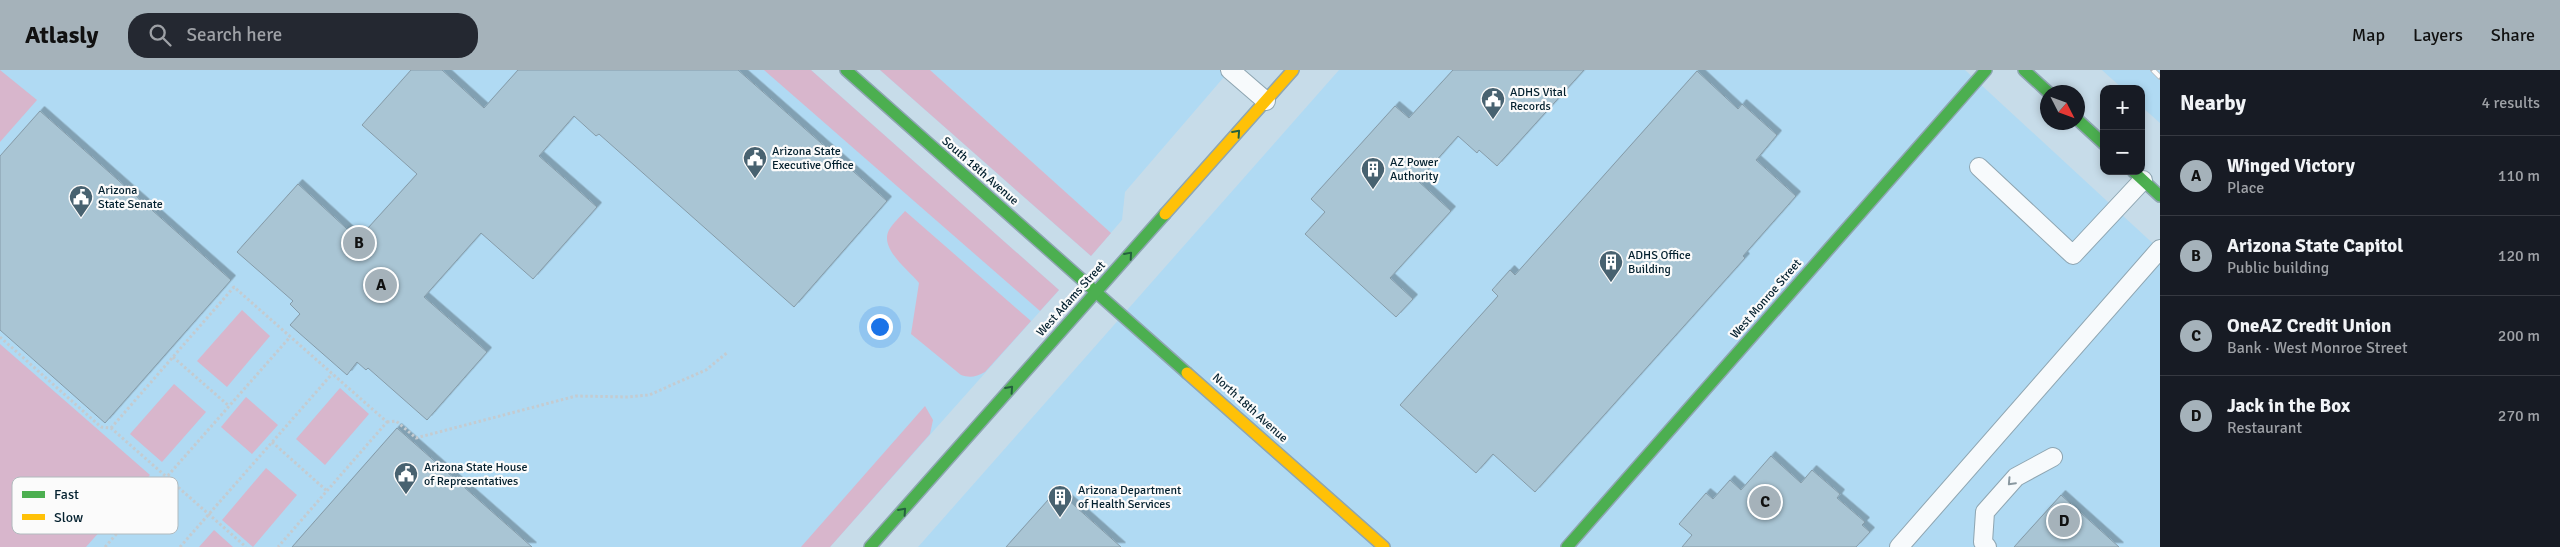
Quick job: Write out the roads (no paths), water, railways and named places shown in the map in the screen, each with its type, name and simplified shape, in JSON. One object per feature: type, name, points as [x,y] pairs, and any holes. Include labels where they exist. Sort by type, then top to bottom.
[{"type":"street","name":"South 18th Avenue","points":[[846,70],[1097,291]]},
{"type":"street","name":"West Adams Street","points":[[870,547],[1293,70]]},
{"type":"street","name":"West Monroe Street","points":[[1567,547],[1986,70]]},
{"type":"street","points":[[2024,70],[2040,85]]},
{"type":"street","points":[[2085,126],[2100,140]]},
{"type":"street","points":[[2138,176],[2160,196]]},
{"type":"street","name":"North 18th Avenue","points":[[1097,291],[1384,547]]},
{"type":"lane","points":[[1230,70],[1266,101]]},
{"type":"lane","points":[[1980,167],[2073,255],[2138,176]]},
{"type":"lane","points":[[1899,547],[2160,249]]},
{"type":"lane","points":[[1987,547],[1983,542],[1985,512],[2016,477],[2052,457]]},
{"type":"railway","points":[[2153,70],[2160,77]]},
{"type":"place","name":"ADHS Vital Records","points":[[1493,120]]},
{"type":"place","name":"Arizona State Executive Office","points":[[755,179]]},
{"type":"place","name":"AZ Power Authority","points":[[1373,190]]},
{"type":"place","name":"Arizona State Senate","points":[[81,218]]},
{"type":"place","name":"Arizona State Capitol","points":[[359,243]]},
{"type":"place","name":"ADHS Office Building","points":[[1611,283]]},
{"type":"place","name":"Winged Victory","points":[[381,285]]},
{"type":"place","name":"Arizona State House of Representatives","points":[[406,495]]},
{"type":"place","name":"OneAZ Credit Union","points":[[1765,502]]},
{"type":"place","name":"Arizona Department of Health Services","points":[[1060,518]]},
{"type":"place","name":"Jack in the Box","points":[[2064,521]]}]
